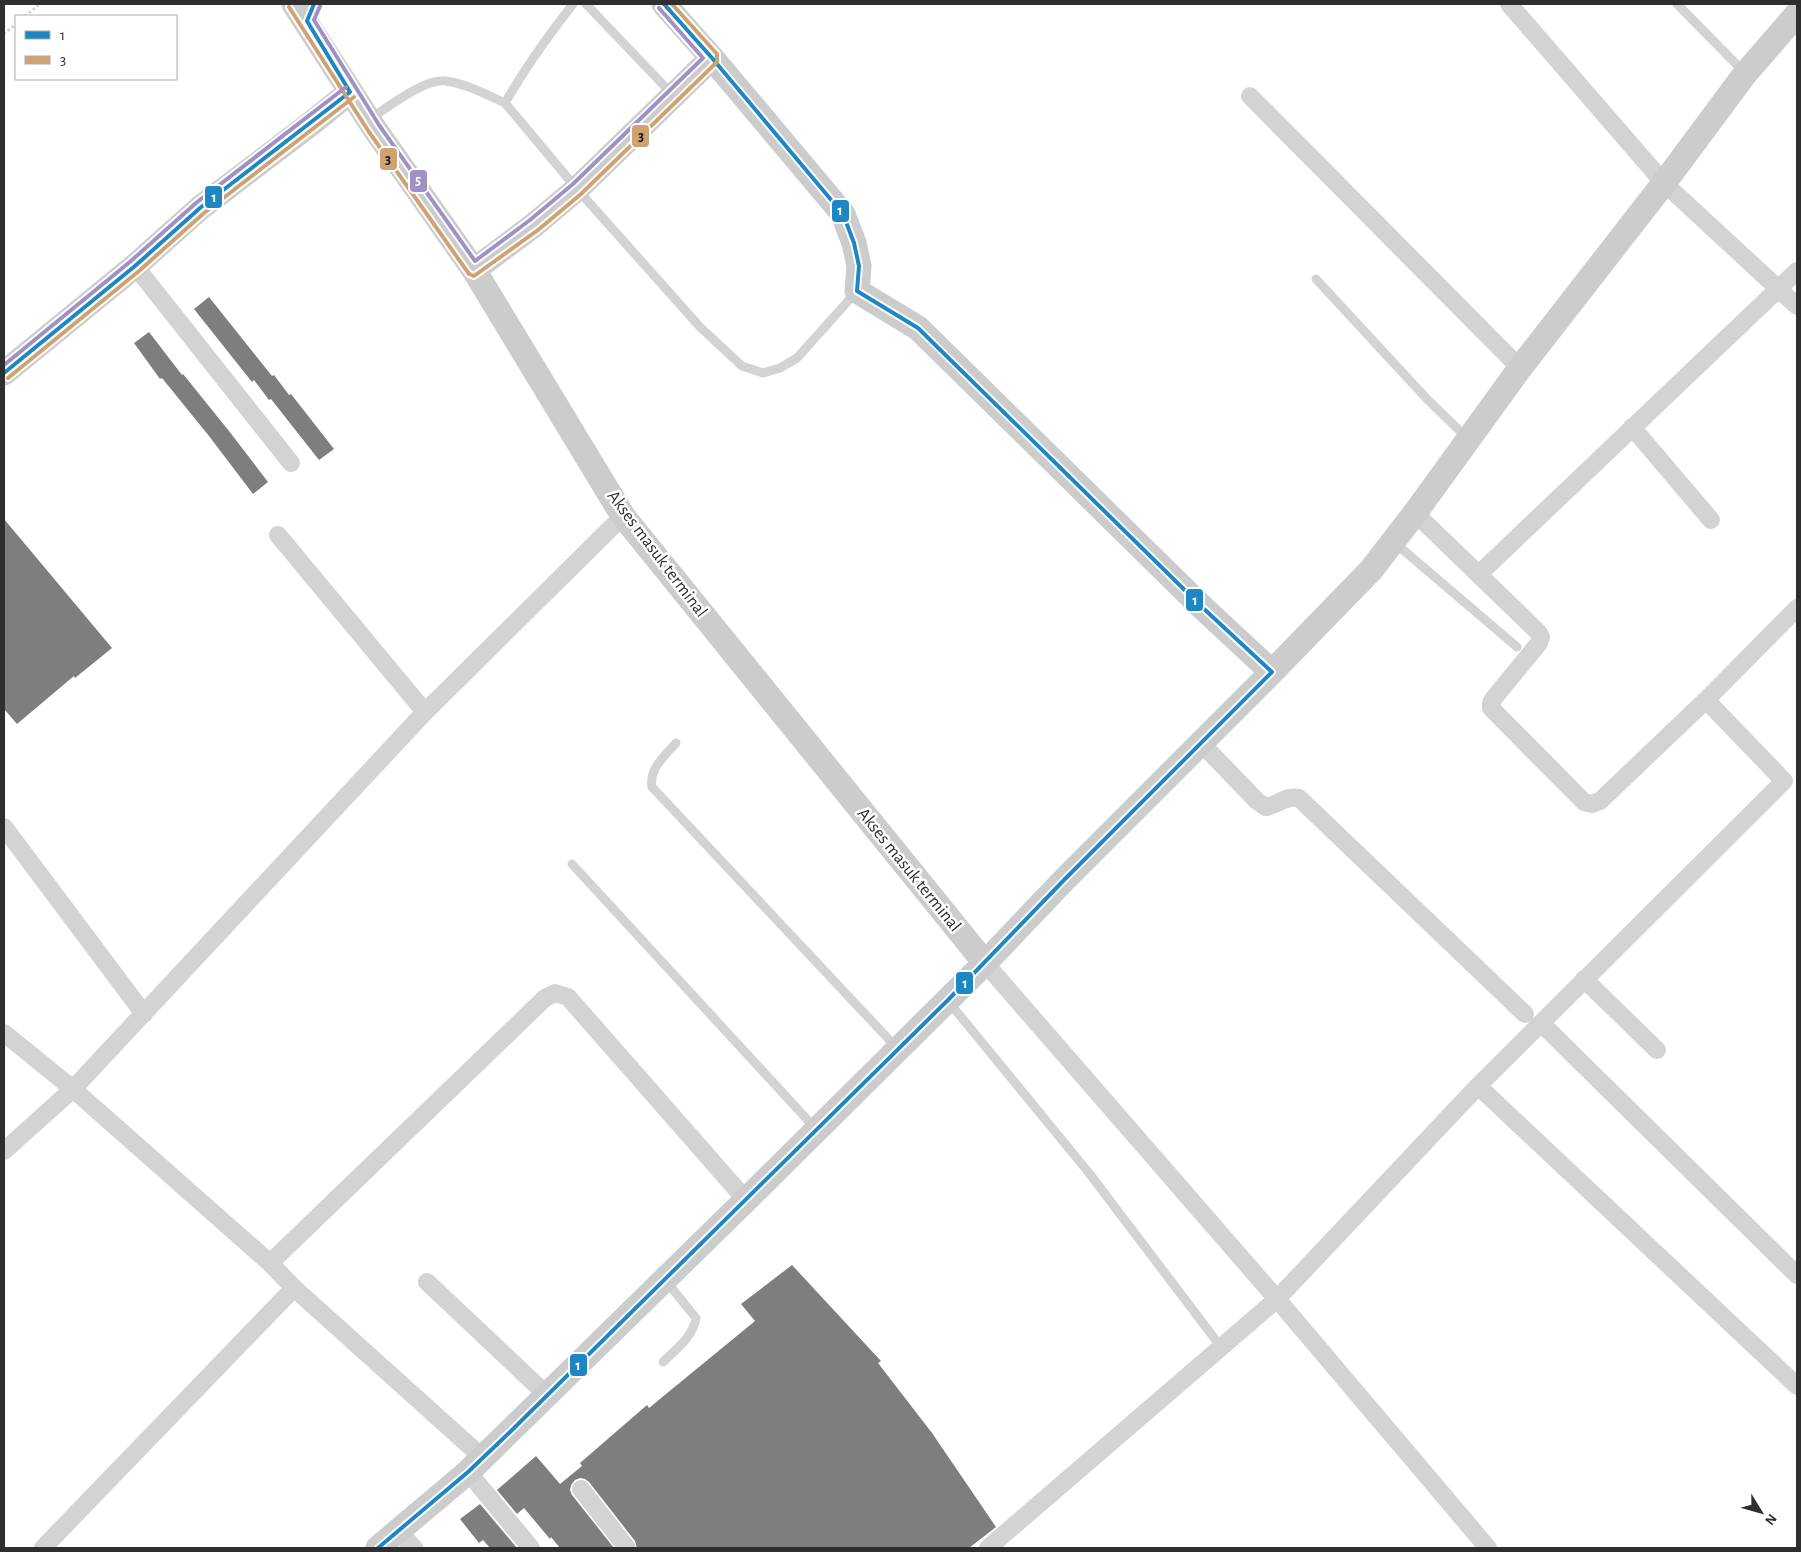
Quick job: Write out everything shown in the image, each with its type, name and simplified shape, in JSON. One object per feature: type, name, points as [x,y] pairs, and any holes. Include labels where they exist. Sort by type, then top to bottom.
[{"type":"street","points":[[664,4],[712,58],[843,214],[854,243],[859,266],[857,290],[918,328],[1203,608],[1272,672]]},
{"type":"street","points":[[1509,4],[1664,183],[1797,306]]},
{"type":"street","name":"Akses masuk terminal","points":[[305,10],[350,92],[474,270],[622,516],[985,963]]},
{"type":"street","points":[[378,1548],[406,1540],[475,1465],[948,1000],[1371,570],[1415,513],[1520,368],[1664,183],[1745,74],[1797,14]]},
{"type":"street","points":[[474,270],[534,225],[576,189],[712,58]]},
{"type":"street","points":[[4,373],[135,266],[200,208],[350,92]]},
{"type":"street","points":[[1250,96],[1520,368]]},
{"type":"street","points":[[135,266],[291,463]]},
{"type":"street","points":[[1479,574],[1797,271]]},
{"type":"street","points":[[1632,427],[1711,520]]},
{"type":"street","points":[[1415,513],[1538,632],[1541,637],[1538,643],[1494,698],[1491,708],[1584,802],[1592,804],[1600,801],[1706,700],[1797,608]]},
{"type":"street","points":[[4,1151],[73,1089],[425,712],[622,516]]},
{"type":"street","points":[[278,535],[425,712]]},
{"type":"street","points":[[988,1548],[1277,1299],[1478,1086],[1584,979],[1790,779],[1706,700]]},
{"type":"street","points":[[1201,743],[1257,801],[1266,807],[1275,805],[1292,796],[1299,798],[1525,1014]]},
{"type":"street","points":[[4,827],[144,1014]]},
{"type":"street","points":[[985,963],[1277,1299],[1488,1548]]},
{"type":"street","points":[[1584,979],[1657,1050]]},
{"type":"street","points":[[270,1263],[545,998],[555,993],[568,997],[746,1200]]},
{"type":"street","points":[[1541,1023],[1797,1275]]},
{"type":"street","points":[[4,1033],[73,1089],[270,1263],[475,1465],[531,1548]]},
{"type":"street","points":[[1478,1086],[1797,1386]]},
{"type":"street","points":[[427,1282],[547,1395]]},
{"type":"street","points":[[43,1548],[294,1288]]},
{"type":"street","points":[[582,1489],[627,1548]]},
{"type":"lane","points":[[505,103],[544,41],[573,4]]},
{"type":"lane","points":[[586,4],[673,95]]},
{"type":"lane","points":[[1677,4],[1745,74]]},
{"type":"lane","points":[[369,120],[425,85],[445,81],[474,90],[505,103],[576,189],[700,327],[742,366],[763,373],[780,368],[797,358],[857,290]]},
{"type":"lane","points":[[1316,279],[1427,400],[1468,439]]},
{"type":"lane","points":[[1393,542],[1517,647]]},
{"type":"lane","points":[[676,743],[654,770],[651,779],[652,787],[877,1029],[898,1049]]},
{"type":"lane","points":[[572,864],[817,1130]]},
{"type":"lane","points":[[948,1000],[1089,1173],[1220,1347]]},
{"type":"lane","points":[[663,1362],[688,1336],[694,1327],[696,1318],[665,1279]]},
{"type":"path","points":[[26,15],[40,4]]},
{"type":"path","points":[[4,34],[15,25]]},
{"type":"building","points":[[209,297],[272,376],[274,375],[289,395],[291,394],[334,449],[319,460],[271,399],[269,400],[254,380],[252,382],[194,309]]},
{"type":"building","points":[[149,332],[268,482],[253,494],[209,436],[162,378],[160,379],[134,343]]},
{"type":"building","points":[[4,519],[112,648],[75,678],[74,676],[17,724],[4,709]]},
{"type":"building","points":[[792,1265],[881,1361],[878,1363],[932,1433],[996,1527],[969,1548],[637,1548],[635,1541],[589,1482],[580,1478],[571,1485],[572,1495],[614,1548],[560,1548],[524,1508],[517,1514],[497,1490],[536,1456],[560,1484],[582,1466],[580,1463],[647,1405],[649,1408],[755,1321],[741,1304]]},
{"type":"building","points":[[480,1504],[517,1548],[490,1548],[483,1540],[479,1543],[460,1519]]},
{"type":"transit line","name":"1","points":[[4,373],[135,266],[200,208],[350,92],[307,21],[314,4]]},
{"type":"transit line","name":"1","points":[[378,1548],[468,1472],[510,1432],[948,1000],[1065,879],[1272,672],[1203,608],[918,328],[857,291],[859,266],[854,243],[843,214],[712,58],[664,4]]},
{"type":"transit line","name":"3","points":[[289,7],[369,132],[469,274],[474,276],[538,230],[581,194],[717,62],[717,54],[672,4]]},
{"type":"transit line","name":"5","points":[[320,6],[314,20],[379,125],[475,261],[530,220],[573,184],[703,58],[659,8]]},
{"type":"transit line","name":"5","points":[[4,365],[131,261],[196,203],[346,87]]},
{"type":"transit line","name":"3","points":[[8,378],[139,271],[204,213],[354,97]]}]
